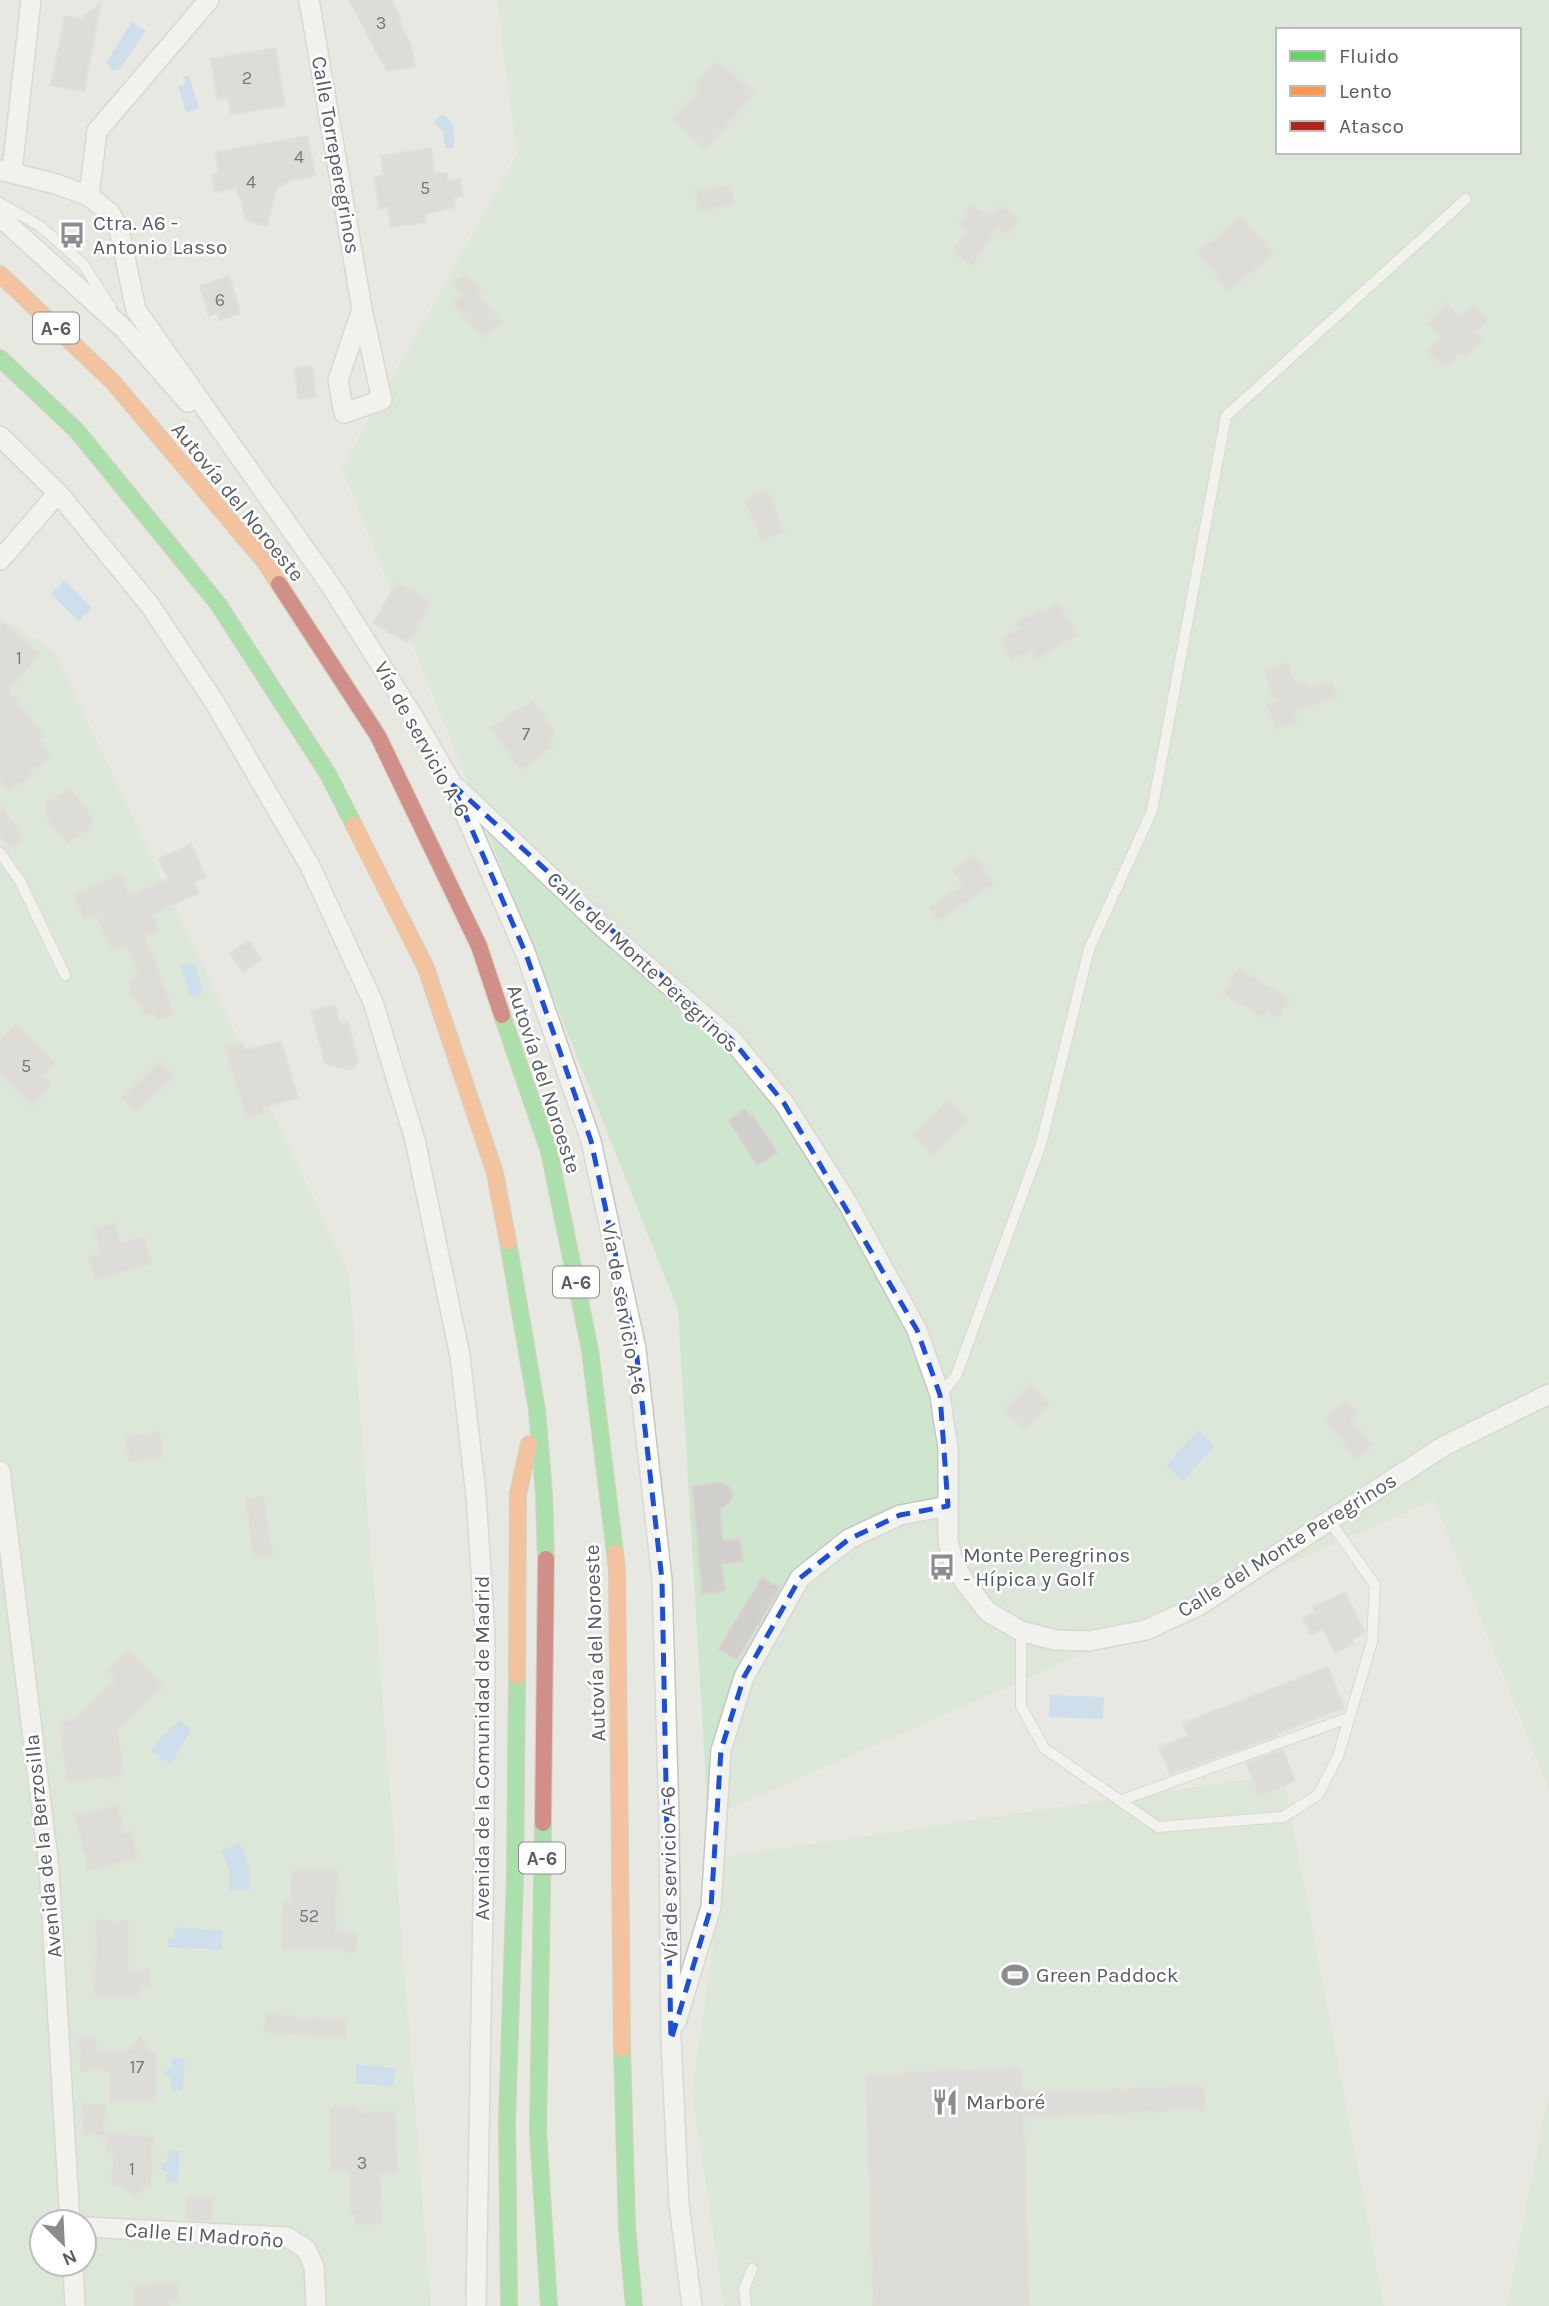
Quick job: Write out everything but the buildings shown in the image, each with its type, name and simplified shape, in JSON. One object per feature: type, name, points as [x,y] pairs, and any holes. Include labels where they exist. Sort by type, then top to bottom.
[{"type":"highway","name":"Autovía del Noroeste","points":[[0,274],[113,382],[265,562],[378,736],[479,946],[549,1151],[590,1350],[617,1570],[623,2123],[627,2228],[634,2306]]},
{"type":"highway","name":"A-6","points":[[0,358],[77,431],[218,604],[328,774],[426,968],[495,1174],[526,1336],[537,1409],[544,1494],[547,1590],[538,2132],[549,2306]]},
{"type":"highway","points":[[509,2306],[507,2120],[514,1878],[518,1494],[537,1409]]},
{"type":"street","points":[[31,0],[6,170],[89,196],[110,213],[119,229],[136,310],[256,479]]},
{"type":"street","points":[[89,196],[97,131],[209,0]]},
{"type":"street","name":"Calle Torreperegrinos","points":[[309,0],[362,309],[382,401],[344,413],[338,380],[362,309]]},
{"type":"street","points":[[0,217],[124,329],[256,479]]},
{"type":"street","name":"Avenida de la Comunidad de Madrid","points":[[0,436],[58,493],[149,604],[215,703],[310,866],[373,1002],[415,1140],[460,1356],[475,1495],[485,1634],[476,2306]]},
{"type":"street","name":"Vía de servicio A-6","points":[[256,479],[331,586],[416,721],[452,784],[526,954],[591,1141],[636,1349],[662,1580],[669,1817],[671,2040],[679,2204],[692,2306]]},
{"type":"street","points":[[0,560],[58,493]]},
{"type":"street","name":"Calle del Monte Peregrinos","points":[[452,784],[608,932],[732,1040],[784,1102],[848,1204],[917,1330],[940,1395],[948,1447],[948,1541],[953,1561],[966,1584],[988,1612],[1021,1631],[1055,1640],[1088,1641],[1146,1630],[1198,1606],[1444,1446],[1549,1394]]},
{"type":"street","name":"Avenida de la Berzosilla","points":[[0,1471],[50,1868],[69,2208]]},
{"type":"street","points":[[671,2040],[711,1907],[721,1750],[744,1676],[800,1578],[849,1539],[900,1515],[948,1506]]},
{"type":"street","name":"Calle El Madroño","points":[[98,2228],[287,2237],[306,2249],[314,2266],[316,2306]]},
{"type":"street","points":[[74,2278],[75,2306]]},
{"type":"lane","points":[[940,1395],[956,1376],[1041,1144],[1089,948],[1152,811],[1226,415],[1466,199]]},
{"type":"lane","points":[[0,203],[40,226],[83,264],[124,329]]},
{"type":"lane","points":[[0,853],[20,881],[65,975]]},
{"type":"lane","points":[[1021,1631],[1021,1706],[1044,1748],[1158,1827],[1283,1817],[1318,1796],[1338,1756],[1372,1642],[1375,1585],[1329,1520]]},
{"type":"lane","points":[[1122,1800],[1348,1718]]},
{"type":"lane","points":[[746,2306],[744,2289],[752,2269]]},
{"type":"highlighted area","points":[[452,784],[732,1040],[784,1103],[917,1330],[940,1395],[948,1506],[900,1515],[849,1539],[800,1578],[744,1677],[721,1750],[711,1907],[671,2040],[662,1580],[636,1349],[591,1141],[526,954]]},
{"type":"green space","points":[[497,0],[1549,0],[1549,1791],[1434,1500],[708,1818],[678,1310],[342,468],[517,155]]},
{"type":"green space","points":[[0,618],[54,651],[349,1274],[431,2306],[0,2306]]},
{"type":"green space","name":"Green Paddock","points":[[1283,1774],[1384,2306],[724,2306],[692,2093],[725,1857]]},
{"type":"green space","points":[[1549,2091],[1549,2306],[1507,2306]]},
{"type":"water","points":[[132,22],[146,31],[121,67],[111,70],[107,61]]},
{"type":"water","points":[[189,75],[199,108],[186,113],[178,86],[186,84],[183,77]]},
{"type":"water","points":[[444,115],[453,128],[455,144],[451,149],[445,147],[443,131],[434,123],[439,116]]},
{"type":"water","points":[[65,580],[92,608],[78,621],[51,594]]},
{"type":"water","points":[[194,962],[203,991],[197,998],[190,996],[180,966]]},
{"type":"water","points":[[1198,1430],[1215,1445],[1183,1481],[1166,1466]]},
{"type":"water","points":[[1050,1695],[1104,1697],[1103,1719],[1049,1717]]},
{"type":"water","points":[[180,1719],[191,1730],[171,1765],[151,1751]]},
{"type":"water","points":[[239,1842],[249,1864],[249,1891],[229,1890],[229,1868],[221,1851]]},
{"type":"water","points":[[175,1927],[223,1930],[221,1950],[168,1947],[168,1938],[175,1939]]},
{"type":"water","points":[[172,2058],[185,2059],[183,2091],[171,2090],[171,2079],[165,2074],[172,2069]]},
{"type":"water","points":[[356,2064],[395,2068],[394,2086],[356,2084]]},
{"type":"water","points":[[168,2151],[180,2151],[178,2183],[166,2183],[167,2172],[161,2169],[161,2164],[167,2162]]},
{"type":"traffic: fast","points":[[0,358],[77,431],[218,604],[328,774],[354,825]]},
{"type":"traffic: fast","points":[[502,1015],[549,1151],[590,1350],[615,1553]]},
{"type":"traffic: fast","points":[[508,1242],[537,1410],[546,1559]]},
{"type":"traffic: fast","points":[[509,2306],[507,2120],[515,1878],[517,1676]]},
{"type":"traffic: fast","points":[[543,1823],[538,2132],[549,2306]]},
{"type":"traffic: fast","points":[[622,2049],[627,2228],[634,2306]]},
{"type":"traffic: slow","points":[[0,274],[113,382],[265,562],[279,584]]},
{"type":"traffic: slow","points":[[354,825],[426,968],[495,1173],[508,1242]]},
{"type":"traffic: slow","points":[[517,1676],[518,1494],[529,1444]]},
{"type":"traffic: slow","points":[[615,1553],[622,2049]]},
{"type":"traffic: jam","points":[[279,584],[378,736],[479,946],[502,1015]]},
{"type":"traffic: jam","points":[[543,1823],[546,1559]]},
{"type":"place","name":"Ctra. A6 - Antonio Lasso","points":[[72,235]]},
{"type":"place","name":"Monte Peregrinos - Hípica y Golf","points":[[942,1567]]},
{"type":"place","name":"Green Paddock","points":[[1015,1975]]},
{"type":"place","name":"Marboré","points":[[945,2102]]}]
